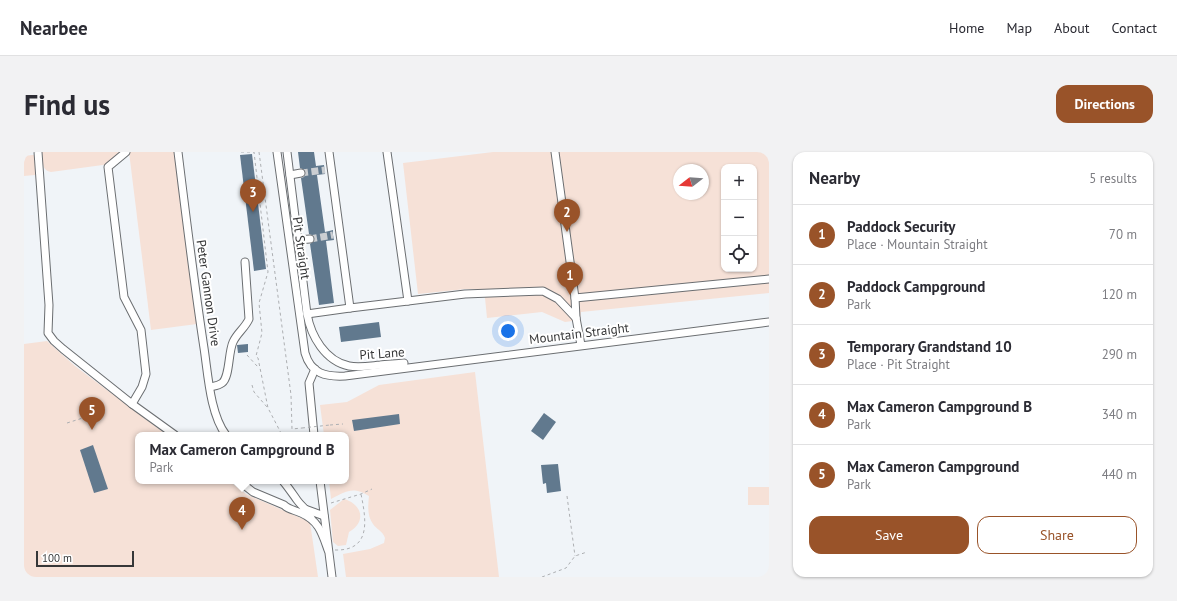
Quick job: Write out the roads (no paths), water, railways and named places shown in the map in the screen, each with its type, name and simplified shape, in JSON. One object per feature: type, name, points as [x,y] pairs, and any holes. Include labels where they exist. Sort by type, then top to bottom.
[{"type":"street","points":[[38,152],[49,305],[48,333],[54,342],[132,404],[171,432]]},
{"type":"street","points":[[126,152],[108,167],[124,297],[141,330],[146,374],[142,387],[132,404]]},
{"type":"street","name":"Peter Gannon Drive","points":[[178,152],[199,316],[210,387],[216,417],[224,432]]},
{"type":"street","name":"Pit Straight","points":[[277,152],[304,347],[307,359],[315,369]]},
{"type":"street","name":"Pit Lane","points":[[287,152],[307,314],[311,332],[317,342],[330,356],[345,365],[353,367],[458,360]]},
{"type":"street","points":[[329,152],[328,169],[337,235],[350,308]]},
{"type":"street","points":[[387,152],[408,300]]},
{"type":"street","points":[[555,152],[575,298],[576,318],[581,345]]},
{"type":"street","points":[[290,175],[301,173]]},
{"type":"street","points":[[298,240],[310,239]]},
{"type":"street","points":[[210,387],[220,384],[225,380],[232,343],[236,335],[246,325],[249,319],[245,262]]},
{"type":"street","points":[[575,298],[769,279]]},
{"type":"street","points":[[307,314],[408,300],[465,294],[543,291],[558,299],[576,318]]},
{"type":"street","name":"Mountain Straight","points":[[315,369],[327,376],[345,376],[458,360],[769,322]]},
{"type":"street","points":[[314,432],[309,383],[315,369]]},
{"type":"street","points":[[243,484],[253,492],[284,504],[288,508],[311,518]]},
{"type":"street","points":[[286,484],[292,491],[298,502],[308,510],[311,518],[319,528],[328,550]]},
{"type":"street","points":[[320,484],[332,577]]},
{"type":"street","points":[[284,504],[288,503],[324,516]]},
{"type":"tunnel","points":[[301,173],[325,170]]},
{"type":"tunnel","points":[[310,239],[333,235]]},
{"type":"place","name":"Temporary Grandstand 10","points":[[253,212]]},
{"type":"place","name":"Paddock Campground","points":[[567,232]]},
{"type":"place","name":"Paddock Security","points":[[570,295]]},
{"type":"place","name":"Max Cameron Campground","points":[[92,430]]},
{"type":"place","name":"Max Cameron Campground B","points":[[242,530]]}]
